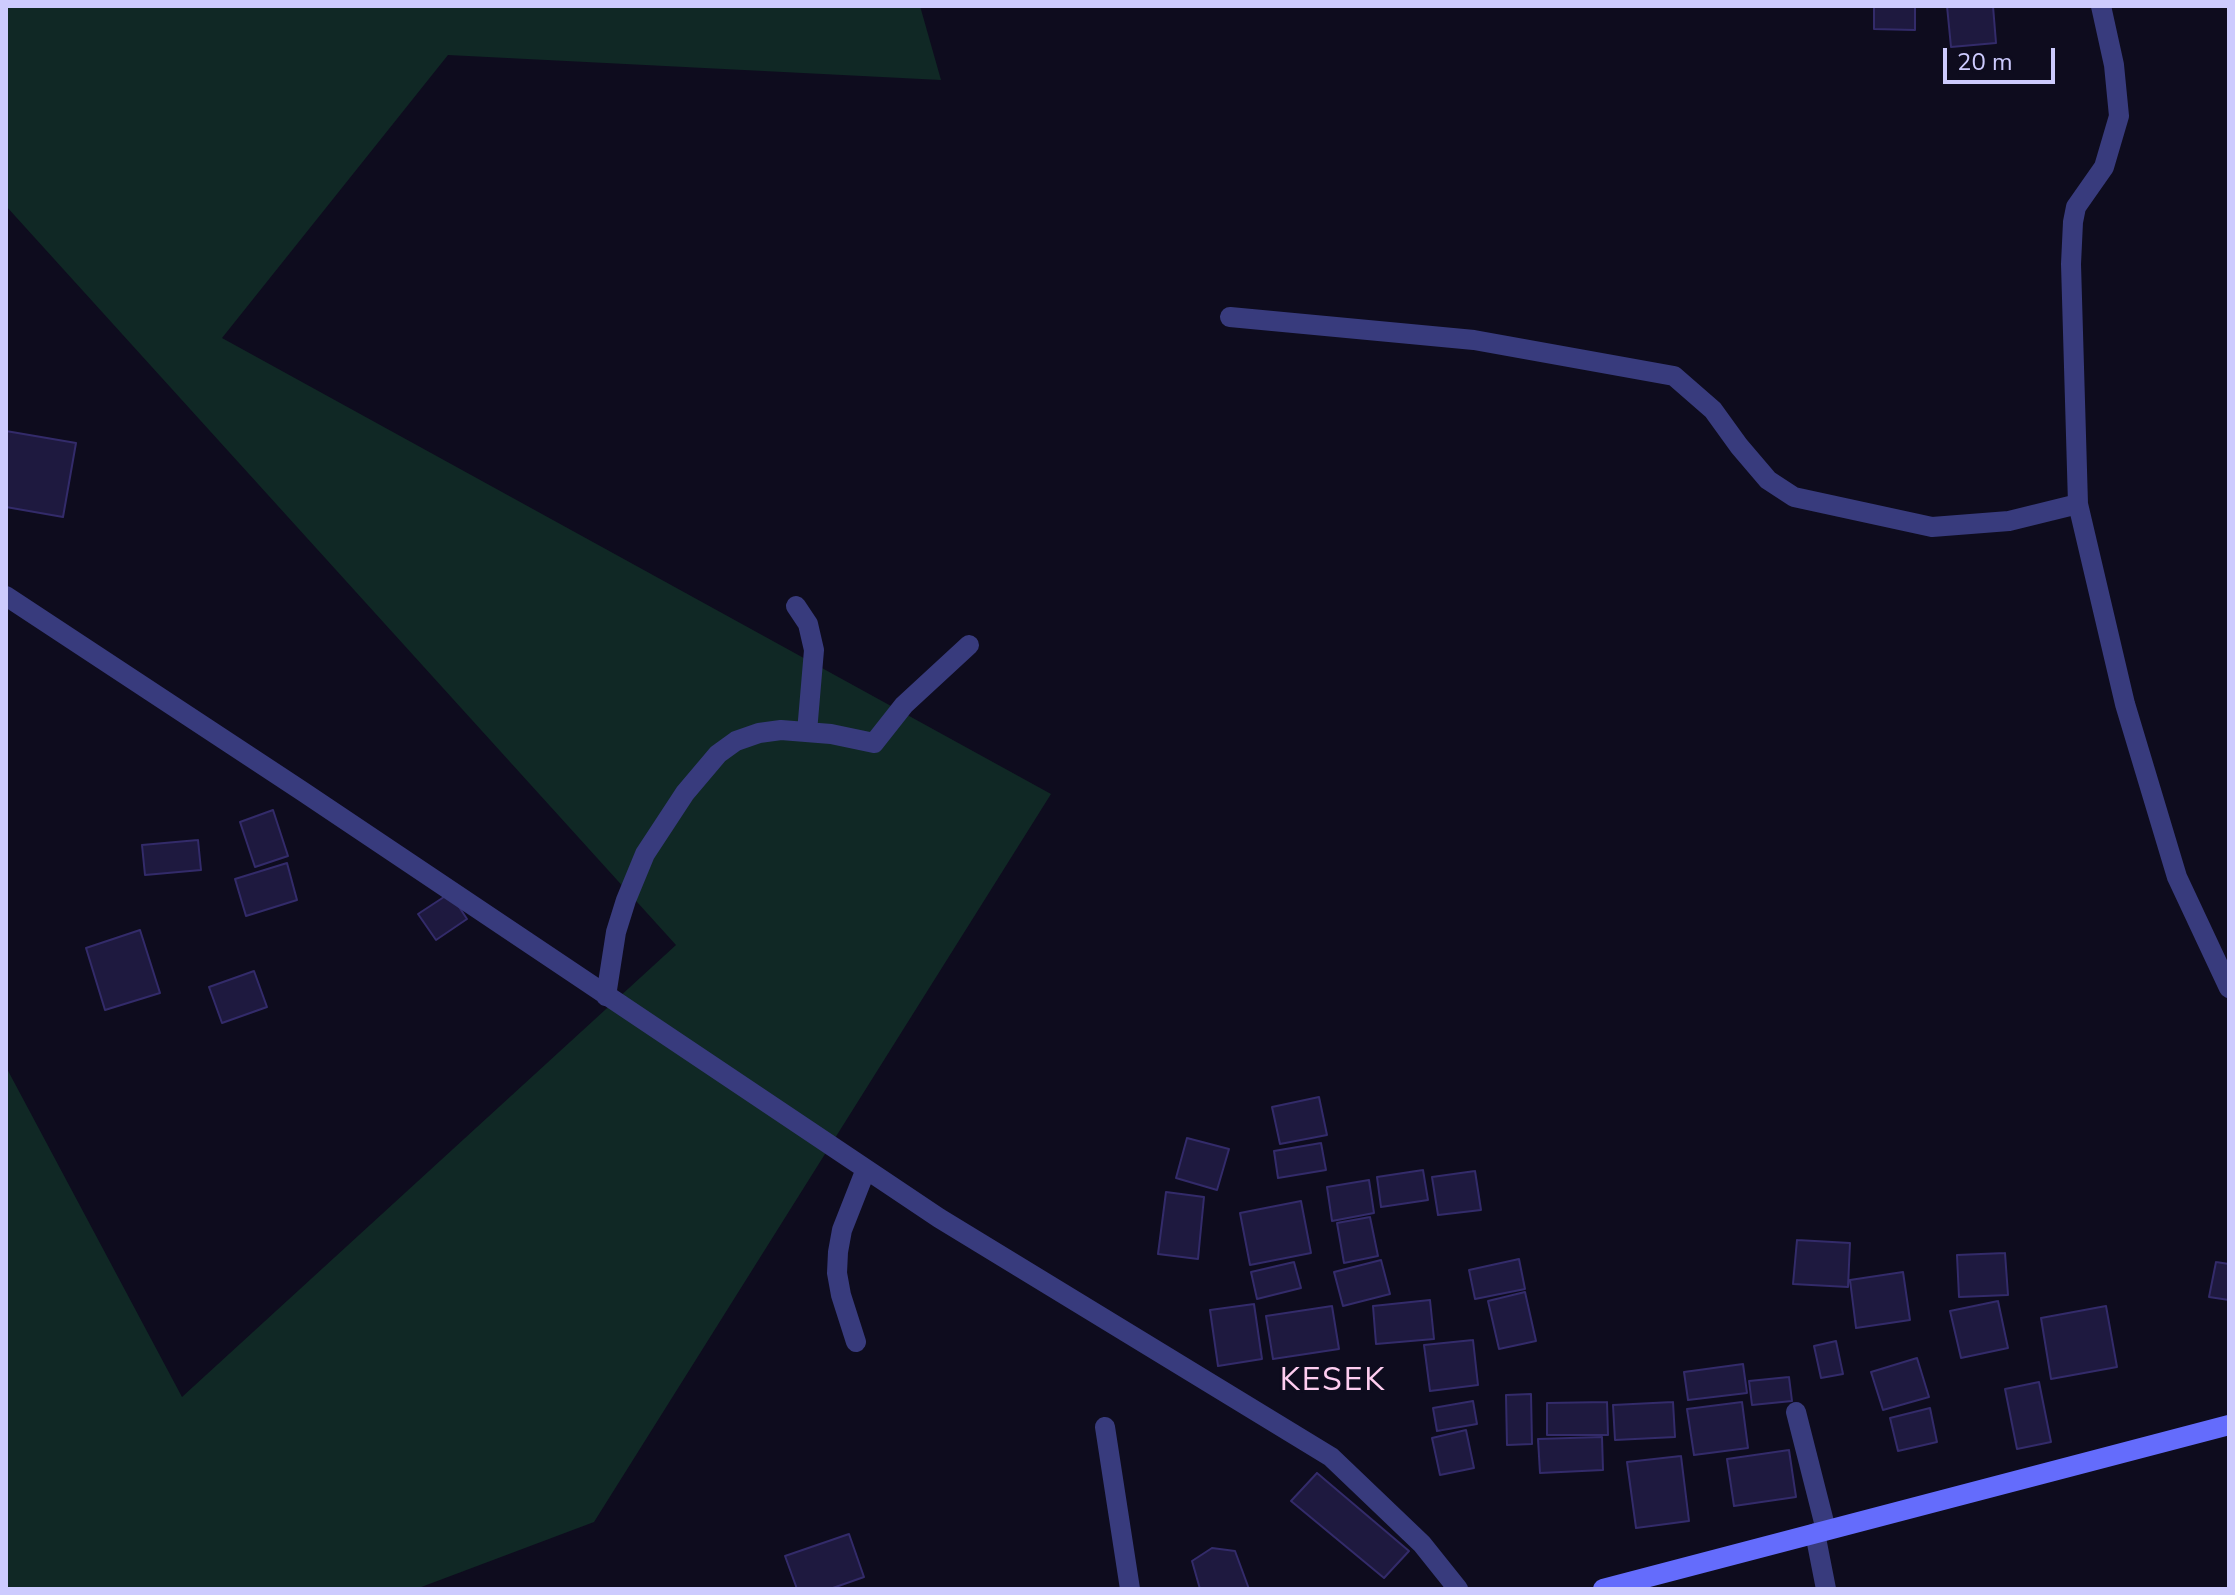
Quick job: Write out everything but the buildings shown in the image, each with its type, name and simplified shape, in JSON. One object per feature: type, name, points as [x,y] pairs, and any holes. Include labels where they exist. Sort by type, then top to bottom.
[{"type":"main road","points":[[1603,1589],[2229,1425]]},
{"type":"street","points":[[2101,6],[2114,65],[2119,116],[2104,167],[2076,207],[2073,222],[2071,264],[2078,504],[2125,704],[2177,877],[2229,988]]},
{"type":"street","points":[[1230,317],[1474,340],[1674,376],[1713,410],[1768,480],[1794,497],[1932,527],[2009,521],[2078,504]]},
{"type":"street","points":[[6,596],[953,1226],[1331,1457],[1422,1544],[1458,1589]]},
{"type":"street","points":[[796,606],[808,624],[814,650],[807,732]]},
{"type":"street","points":[[606,996],[616,932],[645,854],[685,793],[718,754],[736,741],[781,730],[874,743],[904,705],[969,645]]},
{"type":"street","points":[[856,1342],[841,1295],[837,1273],[838,1252],[842,1230],[866,1169]]},
{"type":"street","points":[[1796,1412],[1821,1532],[1826,1589]]},
{"type":"street","points":[[1105,1427],[1130,1589]]},
{"type":"green space","points":[[6,6],[920,6],[941,80],[448,55],[222,338],[1051,794],[594,1522],[416,1589],[6,1589],[6,1067],[182,1397],[676,945],[6,206]]},
{"type":"district","name":"KESEK","points":[[1333,1382]]}]
